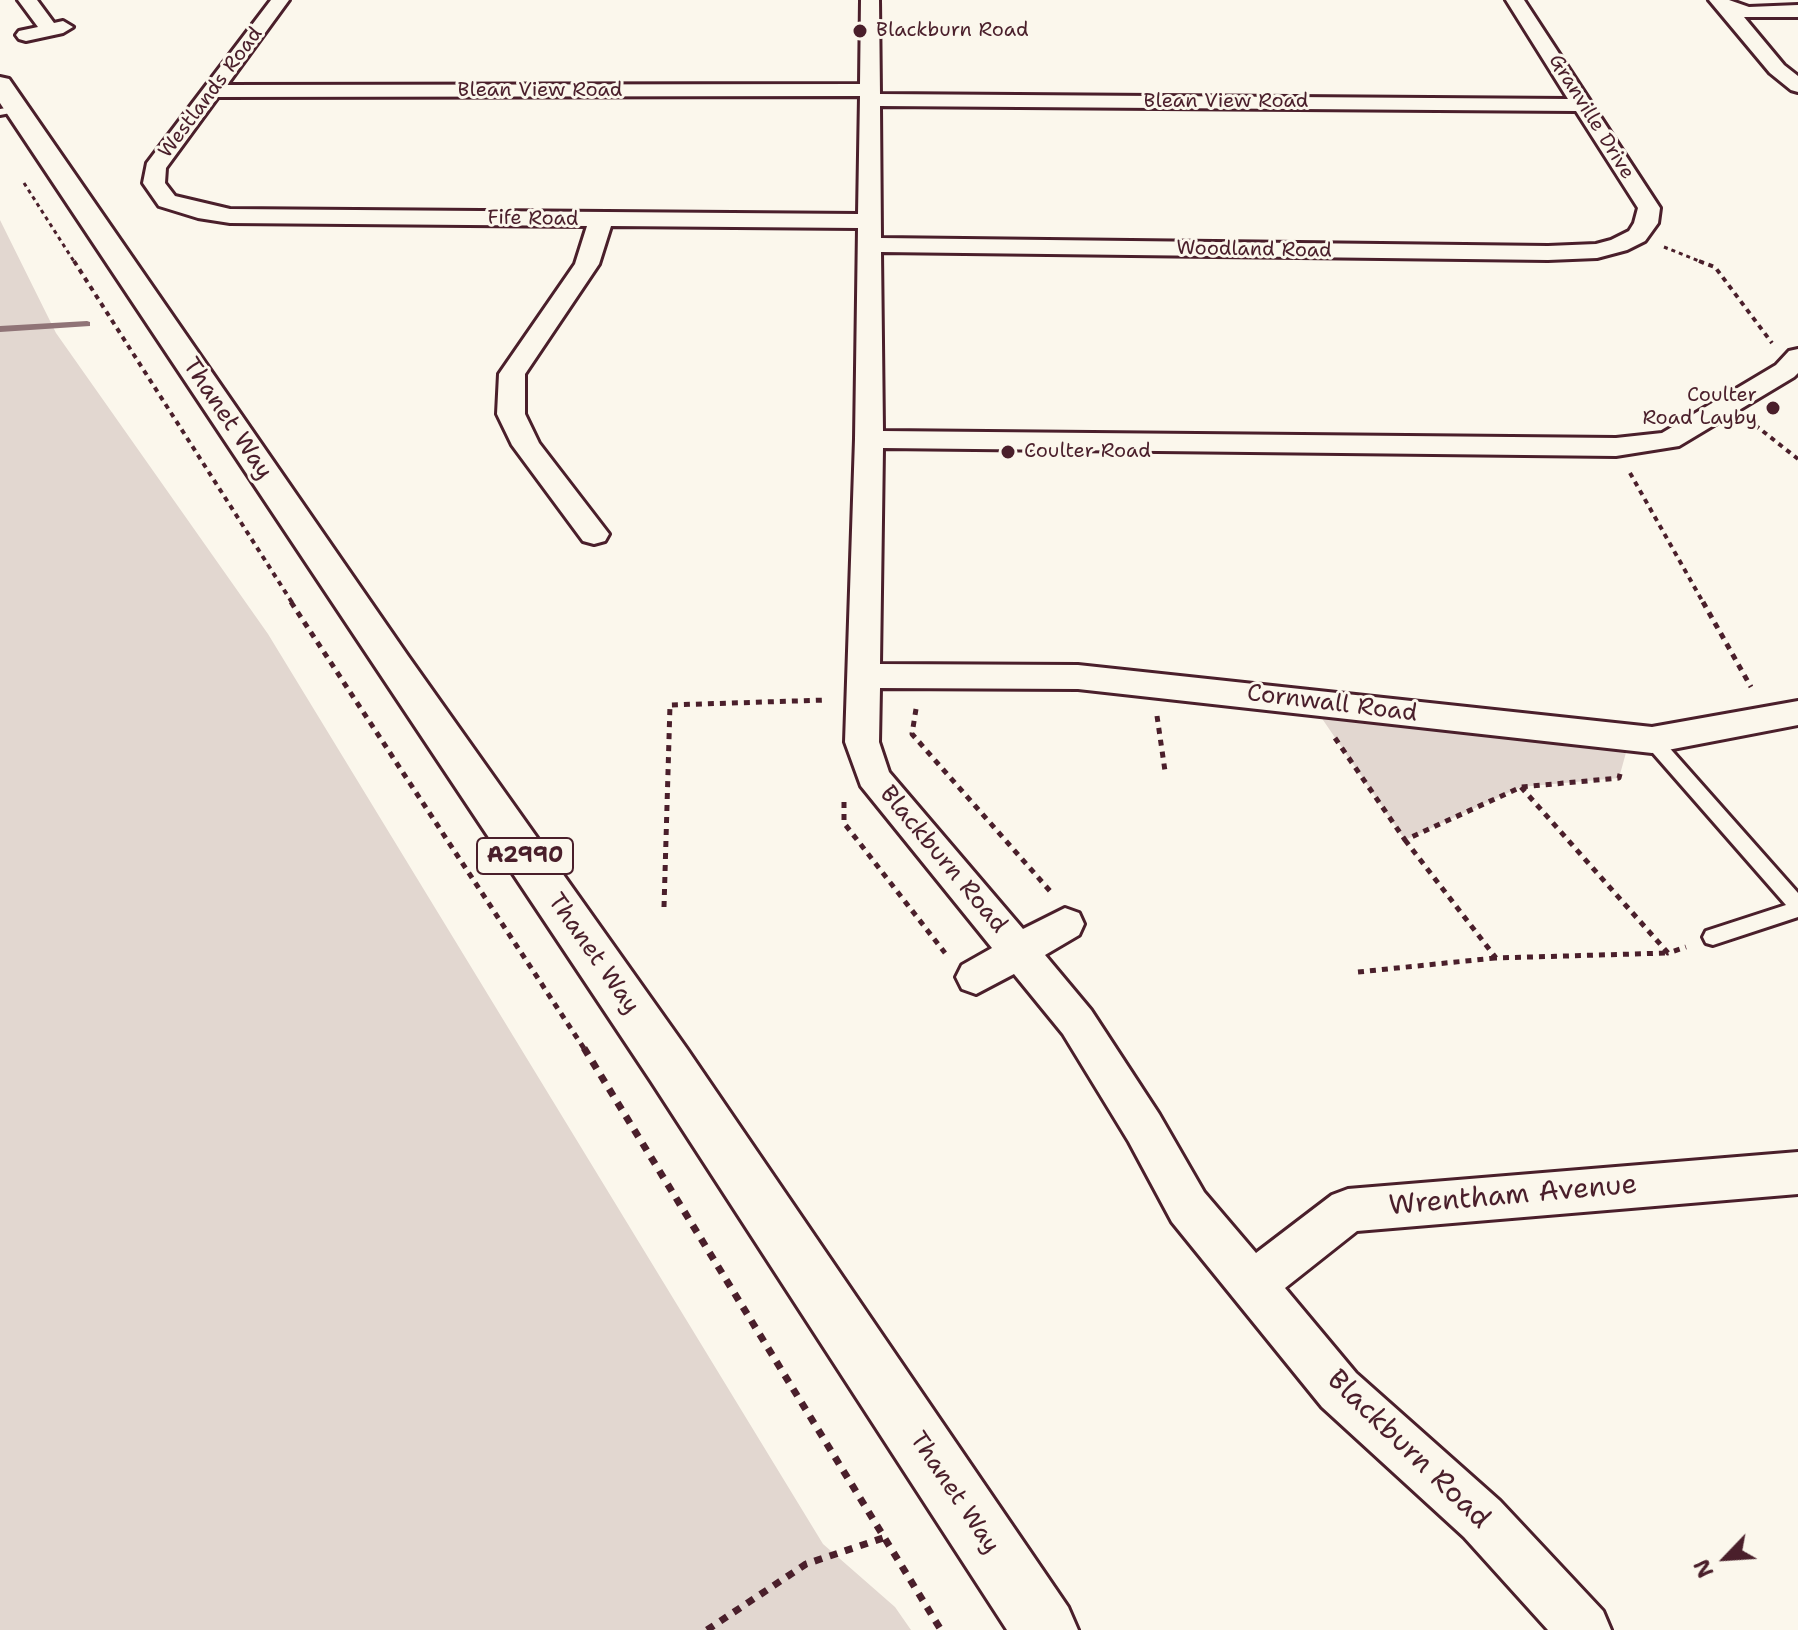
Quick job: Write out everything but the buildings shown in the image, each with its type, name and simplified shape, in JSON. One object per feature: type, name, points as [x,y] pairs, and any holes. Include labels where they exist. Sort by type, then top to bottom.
[{"type":"main road","name":"Thanet Way","points":[[6,102],[678,1078],[1045,1630]]},
{"type":"street","points":[[26,35],[56,28],[27,0]]},
{"type":"street","name":"Westlands Road","points":[[198,211],[167,201],[154,183],[155,168],[280,0]]},
{"type":"street","name":"Blackburn Road","points":[[870,0],[869,439],[862,742],[873,777],[1077,1022],[1144,1128],[1188,1207],[1339,1390],[1482,1519],[1584,1630]]},
{"type":"street","name":"Granville Drive","points":[[1515,0],[1649,208],[1646,223],[1637,236]]},
{"type":"street","points":[[1723,4],[1749,13],[1798,11]]},
{"type":"street","points":[[1723,4],[1768,59],[1798,86]]},
{"type":"street","name":"Blean View Road","points":[[212,91],[869,95],[1583,105]]},
{"type":"street","name":"Fife Road","points":[[198,211],[230,216],[601,219],[869,233]]},
{"type":"street","points":[[593,518],[526,445],[511,414],[512,374],[587,264],[601,219]]},
{"type":"street","name":"Woodland Road","points":[[869,233],[1548,253],[1597,251],[1637,236]]},
{"type":"street","points":[[869,439],[1616,447],[1669,440],[1785,371],[1797,358]]},
{"type":"street","name":"Cornwall Road","points":[[862,687],[1078,677],[1156,683],[1641,739],[1784,717]]},
{"type":"street","name":"Blackburn Road","points":[[976,977],[1020,951],[1060,911]]},
{"type":"street","name":"Wrentham Avenue","points":[[1253,1284],[1348,1210],[1798,1173]]},
{"type":"lane","points":[[1641,739],[1798,908],[1713,937]]},
{"type":"path","points":[[16,171],[339,677],[607,1083],[941,1630]]},
{"type":"path","points":[[1637,236],[1715,267],[1766,339],[1797,358]]},
{"type":"path","points":[[1730,406],[1798,459]]},
{"type":"path","points":[[1616,447],[1784,717]]},
{"type":"path","points":[[1156,683],[1165,771]]},
{"type":"path","points":[[664,907],[670,705],[862,687]]},
{"type":"path","points":[[1310,701],[1405,840],[1496,958]]},
{"type":"path","points":[[917,703],[912,734],[1060,911]]},
{"type":"path","points":[[1405,840],[1521,787],[1619,778],[1641,739]]},
{"type":"path","points":[[1521,787],[1668,953]]},
{"type":"path","points":[[1358,972],[1496,958],[1668,953],[1713,937]]},
{"type":"path","points":[[707,1630],[806,1564],[886,1537]]},
{"type":"shaded area","points":[[0,220],[56,333],[268,634],[823,1544],[895,1607],[911,1630],[0,1630]]},
{"type":"shaded area","points":[[1310,701],[1630,738],[1619,778],[1521,787],[1405,840]]},
{"type":"waterway","points":[[0,329],[87,324]]},
{"type":"place","name":"Blackburn Road","points":[[860,31]]},
{"type":"place","name":"Coulter Road Layby","points":[[1773,408]]},
{"type":"place","name":"Coulter Road","points":[[1008,452]]}]
